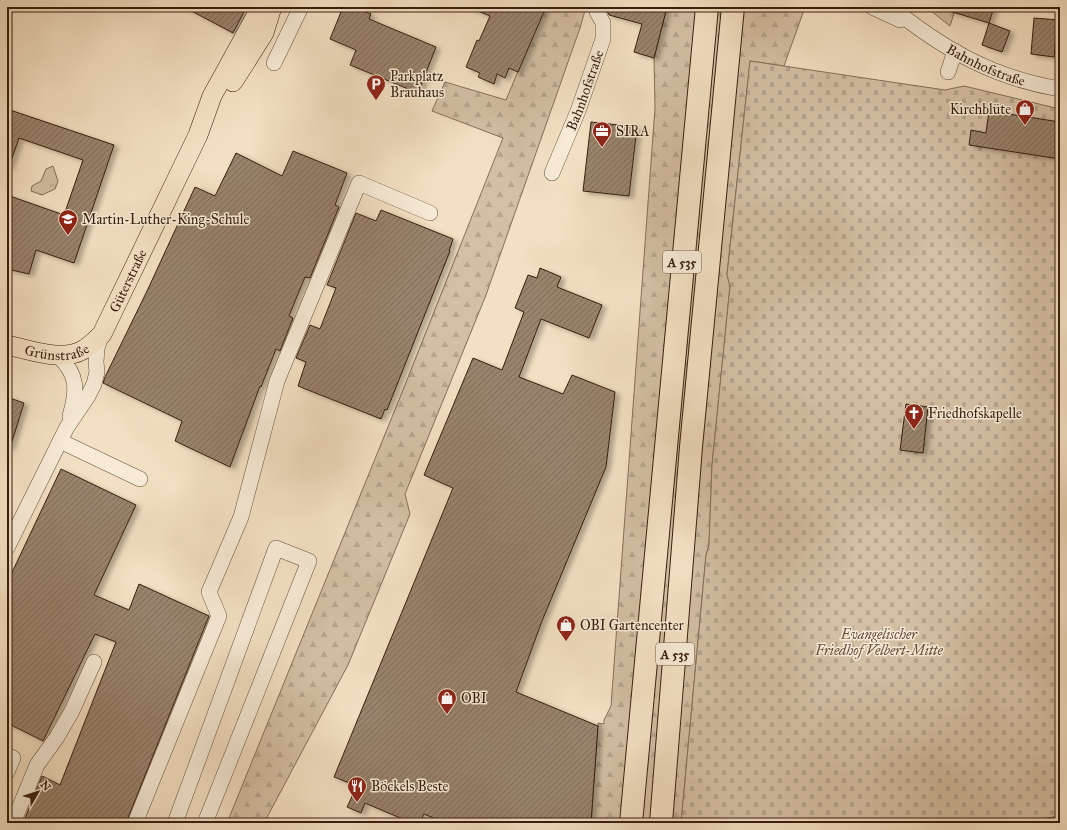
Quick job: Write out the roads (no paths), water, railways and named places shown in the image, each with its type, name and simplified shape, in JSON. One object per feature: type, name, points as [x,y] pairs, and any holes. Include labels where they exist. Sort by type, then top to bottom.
[{"type":"highway","name":"A 535","points":[[631,823],[707,7]]},
{"type":"highway","name":"A 535","points":[[661,823],[691,447],[733,7]]},
{"type":"main road","name":"Güterstraße","points":[[102,334],[198,135],[212,96],[261,7]]},
{"type":"main road","name":"Güterstraße","points":[[198,135],[254,51],[264,33],[272,7]]},
{"type":"main road","name":"Grünstraße","points":[[7,345],[58,356],[70,355],[82,351],[90,346],[102,334]]},
{"type":"street","points":[[274,63],[301,7]]},
{"type":"street","name":"Bahnhofstraße","points":[[552,173],[578,111],[603,39],[603,23],[597,12],[599,7]]},
{"type":"street","name":"Bahnhofstraße","points":[[872,7],[917,28],[985,68],[1015,79],[1060,89]]},
{"type":"street","name":"Bahnhofstraße","points":[[891,7],[917,28]]},
{"type":"street","points":[[948,72],[955,51]]},
{"type":"street","points":[[135,823],[220,616],[209,592],[241,517],[278,381],[359,183],[430,212]]},
{"type":"street","name":"Güterstraße","points":[[7,548],[67,427],[88,396],[94,384],[97,372],[97,348],[102,334]]},
{"type":"street","name":"Güterstraße","points":[[58,356],[71,370],[74,382],[73,405],[67,427]]},
{"type":"street","points":[[60,441],[140,480]]},
{"type":"street","points":[[174,823],[276,548],[309,561],[205,823]]},
{"type":"street","points":[[13,823],[37,765],[57,737],[72,711],[94,662]]},
{"type":"street","points":[[7,755],[13,758],[7,772]]},
{"type":"place","name":"Parkplatz Brauhaus","points":[[376,101]]},
{"type":"place","name":"Kirchblüte","points":[[1025,126]]},
{"type":"place","name":"SIRA","points":[[602,148]]},
{"type":"place","name":"Martin-Luther-King-Schule","points":[[68,236]]},
{"type":"place","name":"Friedhofskapelle","points":[[914,430]]},
{"type":"place","name":"OBI Gartencenter","points":[[566,642]]},
{"type":"place","name":"OBI","points":[[447,715]]},
{"type":"place","name":"Böckels Beste","points":[[357,803]]},
{"type":"park label","name":"Evangelischer Friedhof Velbert-Mitte","points":[[879,642]]}]
